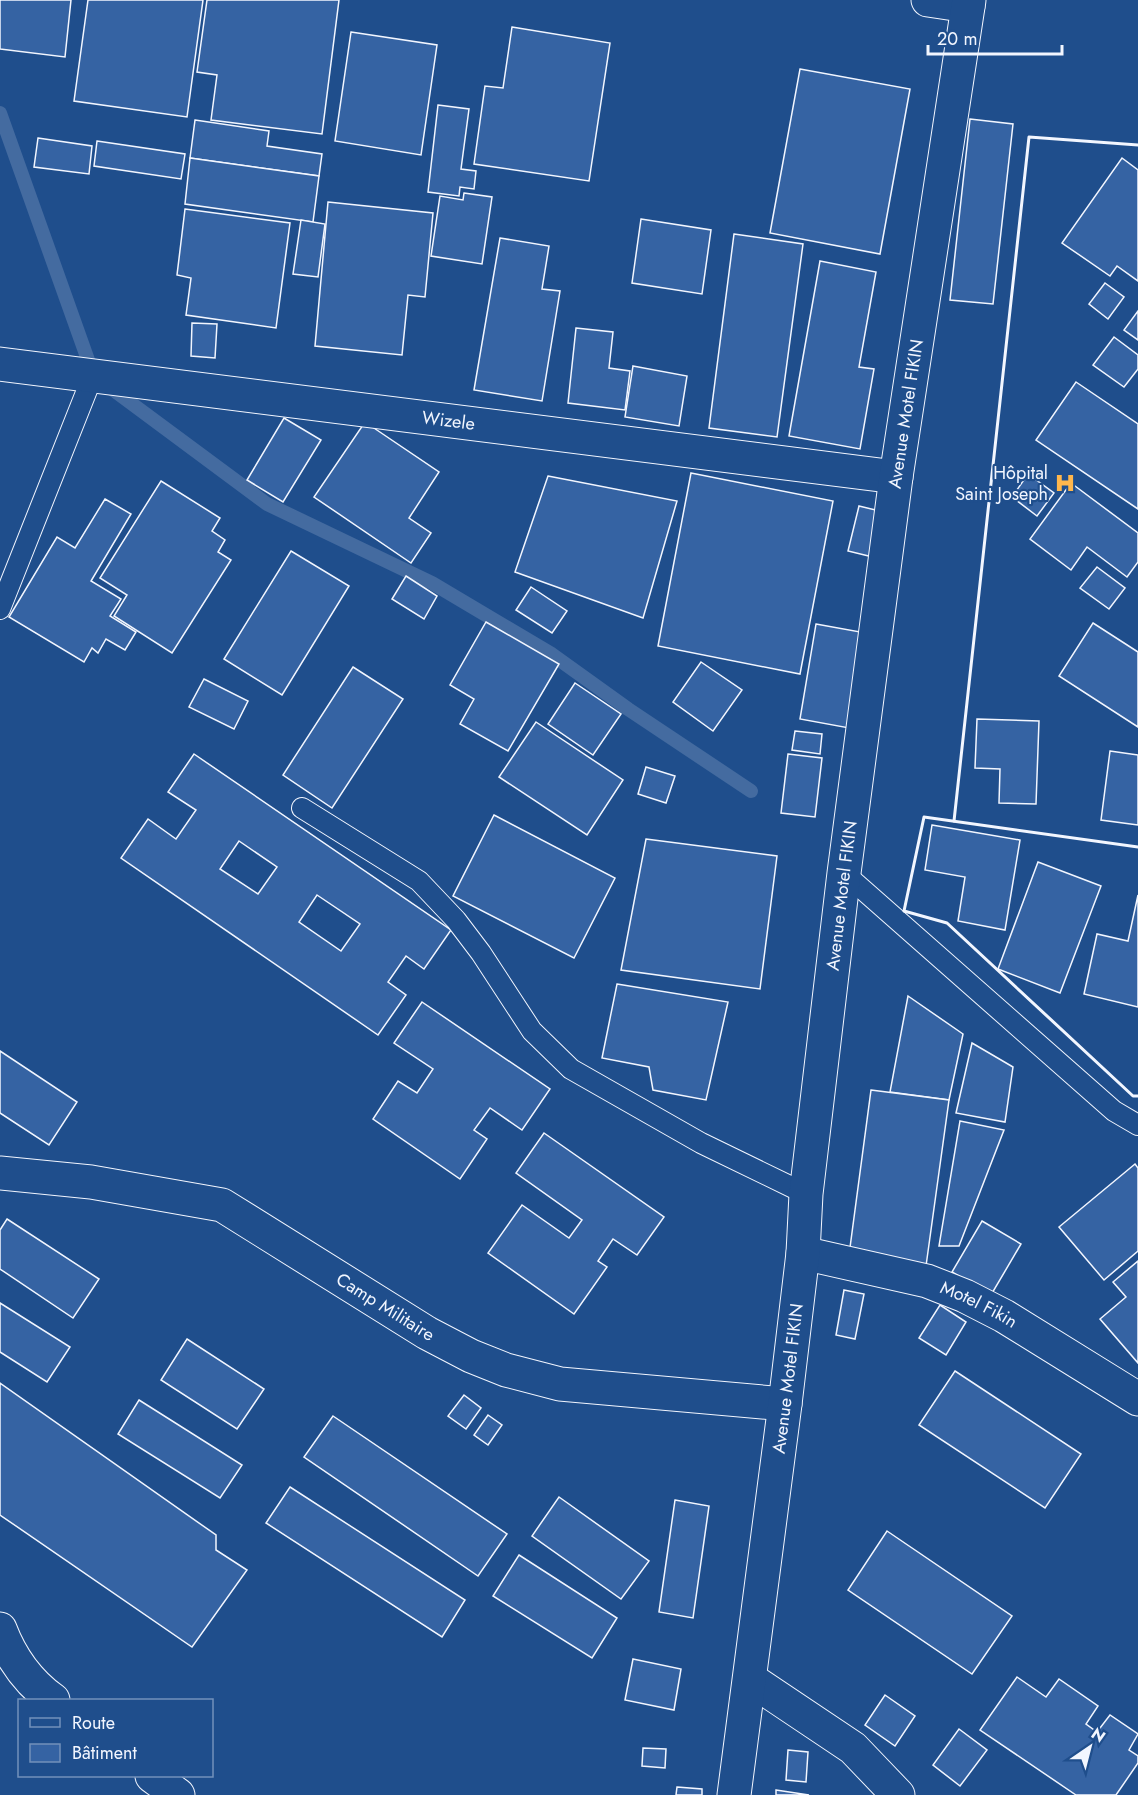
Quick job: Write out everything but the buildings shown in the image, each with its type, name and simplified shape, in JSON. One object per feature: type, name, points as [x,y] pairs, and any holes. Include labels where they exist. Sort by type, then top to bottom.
[{"type":"street","points":[[928,0],[969,3]]},
{"type":"street","name":"Avenue Motel FIKIN","points":[[734,1795],[785,1404],[803,1253],[806,1194],[844,873],[896,477],[969,3]]},
{"type":"street","name":"Wizele","points":[[0,364],[896,477]]},
{"type":"street","name":"Camp Militaire","points":[[0,1173],[91,1182],[222,1205],[427,1333],[471,1356],[506,1370],[560,1383],[785,1404]]},
{"type":"street","name":"Motel Fikin","points":[[803,1253],[927,1281],[964,1296],[1004,1316],[1138,1399]]},
{"type":"street","points":[[0,1629],[17,1666],[51,1699]]},
{"type":"street","points":[[750,1679],[853,1748],[898,1795]]},
{"type":"street","points":[[153,1777],[178,1795]]},
{"type":"lane","points":[[0,609],[93,375]]},
{"type":"lane","points":[[302,808],[419,881],[456,920],[481,953],[532,1031],[572,1069],[701,1143],[806,1194]]},
{"type":"lane","points":[[844,873],[1114,1110],[1138,1125]]},
{"type":"waterway","points":[[0,113],[93,374]]},
{"type":"waterway","points":[[108,386],[267,504],[432,583],[550,653],[628,709],[751,791]]},
{"type":"wall","points":[[954,821],[1029,137],[1138,145]]},
{"type":"wall","points":[[1138,847],[924,817],[904,911],[947,923],[1133,1096],[1138,1096]]},
{"type":"place","name":"Hôpital Saint Joseph","points":[[1065,483]]}]
